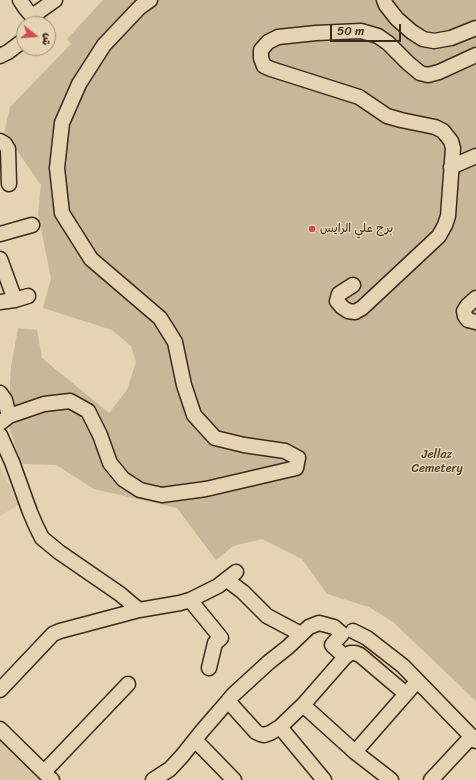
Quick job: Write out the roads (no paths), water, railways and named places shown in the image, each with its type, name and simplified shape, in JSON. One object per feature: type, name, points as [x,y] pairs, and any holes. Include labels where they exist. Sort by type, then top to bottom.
[{"type":"street","points":[[20,0],[32,16]]},
{"type":"street","points":[[37,16],[38,12],[55,0]]},
{"type":"street","points":[[0,393],[5,400],[4,419],[44,404],[70,401],[88,411],[100,435],[110,463],[123,478],[140,490],[162,495],[206,489],[296,468],[298,458],[286,451],[244,445],[215,438],[194,415],[184,385],[175,342],[160,318],[90,259],[62,213],[57,168],[62,123],[79,84],[104,45],[140,7],[150,0]]},
{"type":"street","points":[[384,0],[386,5],[398,19],[412,32],[423,38],[434,41],[451,38],[476,28]]},
{"type":"street","points":[[353,285],[338,294],[337,301],[348,311],[355,312],[362,308],[439,236],[446,225],[448,216],[453,148],[451,141],[443,131],[435,127],[387,116],[360,97],[264,66],[261,58],[261,50],[268,42],[278,37],[316,33],[361,31],[378,36],[388,43],[420,73],[428,75],[439,72],[476,55]]},
{"type":"street","points":[[3,49],[16,43]]},
{"type":"street","points":[[0,141],[5,144],[8,149],[9,184]]},
{"type":"street","points":[[451,167],[476,156]]},
{"type":"street","points":[[0,234],[32,225]]},
{"type":"street","points":[[0,259],[21,298],[0,302]]},
{"type":"street","points":[[476,298],[467,306],[464,312],[468,320],[476,322]]},
{"type":"street","points":[[0,435],[42,538],[59,552],[120,594],[139,610]]},
{"type":"street","points":[[0,690],[53,634],[139,610],[190,600],[218,586],[232,576],[243,592],[267,616],[301,634]]},
{"type":"street","points":[[190,600],[221,638],[215,642],[209,668]]},
{"type":"street","points":[[153,780],[170,769],[233,695],[288,647],[308,627],[319,623],[334,627],[342,634],[332,645],[345,657]]},
{"type":"street","points":[[353,630],[367,638],[403,666],[474,739],[431,780]]},
{"type":"street","points":[[228,701],[256,732],[264,735],[270,733],[280,727],[303,705],[350,653],[360,655],[406,694]]},
{"type":"street","points":[[355,752],[418,680]]},
{"type":"street","points":[[0,729],[48,776],[128,684]]},
{"type":"street","points":[[303,705],[355,752],[391,780]]},
{"type":"street","points":[[280,727],[324,780]]},
{"type":"street","points":[[196,740],[234,780]]},
{"type":"place","name":"برج علي الرايس","points":[[312,229]]},
{"type":"park label","name":"Jellaz Cemetery","points":[[437,462]]}]
